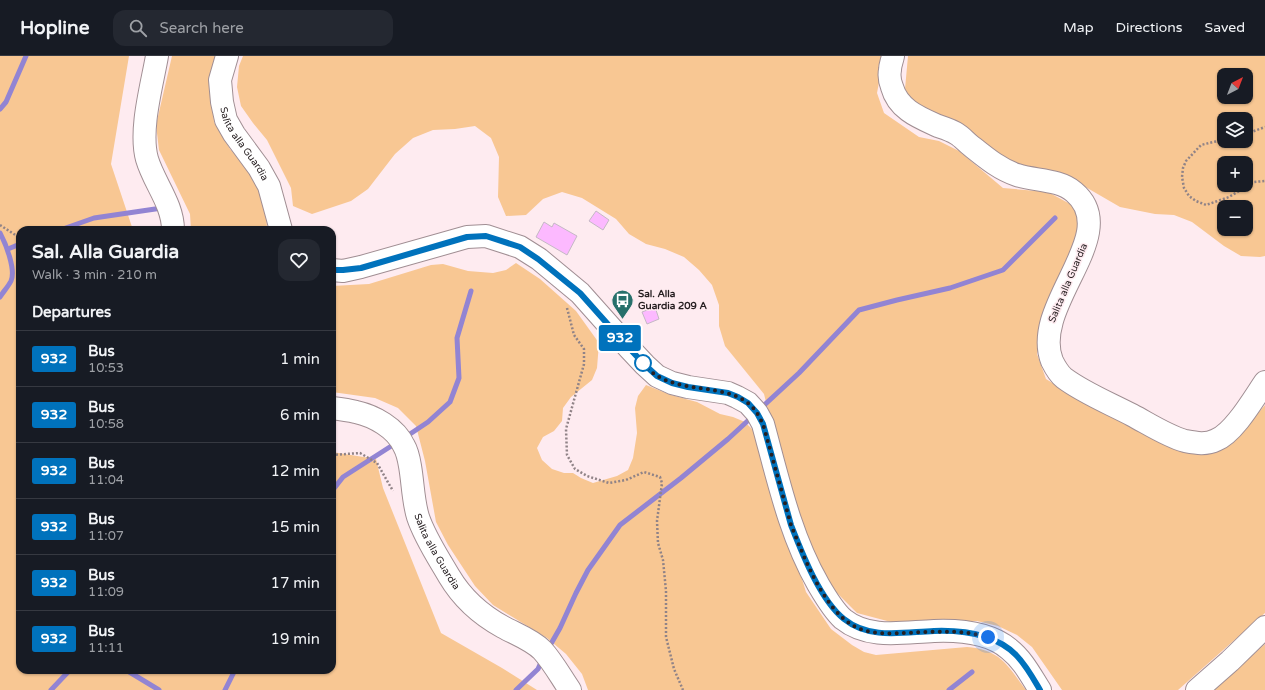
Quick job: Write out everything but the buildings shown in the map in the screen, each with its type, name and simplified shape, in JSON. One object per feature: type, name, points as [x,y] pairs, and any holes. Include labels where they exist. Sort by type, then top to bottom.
[{"type":"main road","points":[[157,56],[144,138],[147,158],[154,178],[168,206],[173,221],[173,226]]},
{"type":"main road","name":"Salita alla Guardia","points":[[227,56],[220,80],[222,102],[226,120],[234,134],[259,168],[269,186],[280,226]]},
{"type":"main road","name":"Salita alla Guardia","points":[[893,56],[889,71],[891,83],[894,95],[902,106],[914,115],[957,134],[1003,170],[1034,180],[1065,186],[1074,192],[1087,208],[1089,218],[1087,239],[1055,311],[1049,330],[1048,339],[1052,361],[1056,369],[1063,376],[1079,388],[1176,438],[1198,443],[1207,443],[1224,436],[1232,429],[1265,382]]},
{"type":"main road","points":[[336,270],[361,268],[467,237],[486,236],[520,247],[538,259],[580,293],[634,354],[657,376],[672,383],[688,387],[728,393],[748,403],[757,413],[763,424],[791,525],[809,568],[834,610],[843,618],[853,626],[862,630],[883,633],[935,631],[974,633],[988,637],[1000,643],[1017,656],[1040,690]]},
{"type":"main road","name":"Salita alla Guardia","points":[[336,409],[369,416],[382,423],[395,433],[404,446],[408,459],[418,517],[426,535],[451,580],[464,597],[481,614],[502,627],[522,636],[542,650],[554,665],[570,690]]},
{"type":"main road","points":[[1197,690],[1265,627]]},
{"type":"path","points":[[1253,131],[1265,127]]},
{"type":"path","points":[[1217,141],[1201,145],[1186,161],[1183,168],[1182,177],[1184,188],[1189,196],[1196,202],[1206,205],[1229,196],[1254,182],[1265,181]]},
{"type":"path","points":[[0,225],[16,235]]},
{"type":"path","points":[[567,307],[574,335],[584,349],[584,364],[566,429],[567,455],[575,469],[588,476],[609,483],[626,480],[644,472],[660,477],[662,483],[657,521],[658,543],[663,560],[666,591],[666,637],[674,669],[683,690]]},
{"type":"path","points":[[336,455],[360,453],[377,463],[395,496]]},
{"type":"shaded area","points":[[0,56],[129,56],[111,164],[132,226],[16,226],[16,674],[336,674],[336,453],[376,459],[383,488],[441,633],[537,690],[0,690]]},
{"type":"shaded area","points":[[172,56],[221,56],[212,90],[214,122],[230,149],[257,179],[266,203],[267,226],[191,226],[190,214],[159,150],[156,125]]},
{"type":"shaded area","points":[[243,56],[884,56],[877,93],[884,113],[919,137],[939,141],[959,151],[1003,188],[1048,192],[1072,205],[1079,221],[1071,253],[1044,325],[1037,354],[1046,379],[1075,397],[1191,454],[1212,452],[1232,444],[1265,405],[1265,613],[1178,690],[1062,690],[1032,647],[1017,635],[998,626],[977,621],[891,622],[857,613],[826,582],[799,534],[764,394],[725,346],[719,326],[719,305],[712,285],[699,270],[684,257],[665,249],[646,244],[629,234],[616,219],[582,198],[562,192],[543,199],[526,215],[506,216],[498,197],[499,157],[491,138],[475,126],[433,130],[413,138],[395,154],[368,189],[351,201],[312,214],[293,206],[291,188],[267,140],[241,106],[237,87],[239,66]]},
{"type":"shaded area","points":[[908,56],[1265,56],[1265,256],[1241,256],[1224,246],[1192,222],[1174,215],[1155,214],[1120,207],[1070,178],[1016,167],[915,106],[905,89]]},
{"type":"shaded area","points":[[516,263],[540,279],[576,311],[599,343],[597,368],[592,380],[571,397],[563,408],[562,421],[554,431],[543,437],[537,448],[542,460],[552,469],[564,473],[573,473],[593,483],[617,476],[628,470],[633,458],[637,433],[635,408],[638,396],[646,385],[671,395],[697,402],[720,414],[745,422],[754,431],[760,443],[806,592],[831,629],[864,652],[876,655],[967,647],[988,651],[996,655],[1008,666],[1026,690],[588,690],[582,674],[566,654],[547,638],[493,605],[475,586],[448,545],[436,522],[425,461],[416,426],[398,408],[375,398],[336,393],[336,286],[369,284],[431,265],[443,264],[468,271],[493,273],[506,270]]},
{"type":"shaded area","points":[[1265,644],[1265,690],[1213,690]]},
{"type":"waterway","points":[[0,109],[6,102],[26,56]]},
{"type":"waterway","points":[[71,226],[94,218],[162,208]]},
{"type":"waterway","points":[[760,409],[799,373],[859,310],[950,288],[1003,270],[1055,218]]},
{"type":"waterway","points":[[0,233],[7,250],[12,270],[11,281],[0,297]]},
{"type":"waterway","points":[[8,249],[16,246]]},
{"type":"waterway","points":[[404,438],[428,422],[450,402],[459,378],[457,338],[471,291]]},
{"type":"waterway","points":[[548,649],[560,628],[588,570],[620,525],[681,478],[753,416]]},
{"type":"waterway","points":[[336,486],[343,477],[396,443]]},
{"type":"waterway","points":[[516,690],[538,669],[542,660]]},
{"type":"waterway","points":[[949,690],[972,672]]},
{"type":"waterway","points":[[51,690],[66,674]]},
{"type":"waterway","points":[[133,674],[159,690]]},
{"type":"waterway","points":[[225,690],[233,674]]},
{"type":"bus line","name":"932","points":[[336,270],[361,268],[467,237],[486,236],[520,247],[538,259],[580,293],[629,348],[657,376],[672,383],[688,387],[728,393],[748,403],[757,413],[763,424],[791,525],[809,568],[834,610],[843,618],[853,626],[862,630],[883,633],[935,631],[974,633],[988,637],[1009,648],[1017,656],[1040,690]]},
{"type":"place","name":"Sal. Alla Guardia 209 A","points":[[623,320]]},
{"type":"route","points":[[643,363],[657,376],[672,383],[728,393],[738,397],[748,403],[757,413],[763,424],[791,525],[809,568],[834,610],[853,626],[862,630],[883,633],[935,631],[974,633],[988,637]]}]
